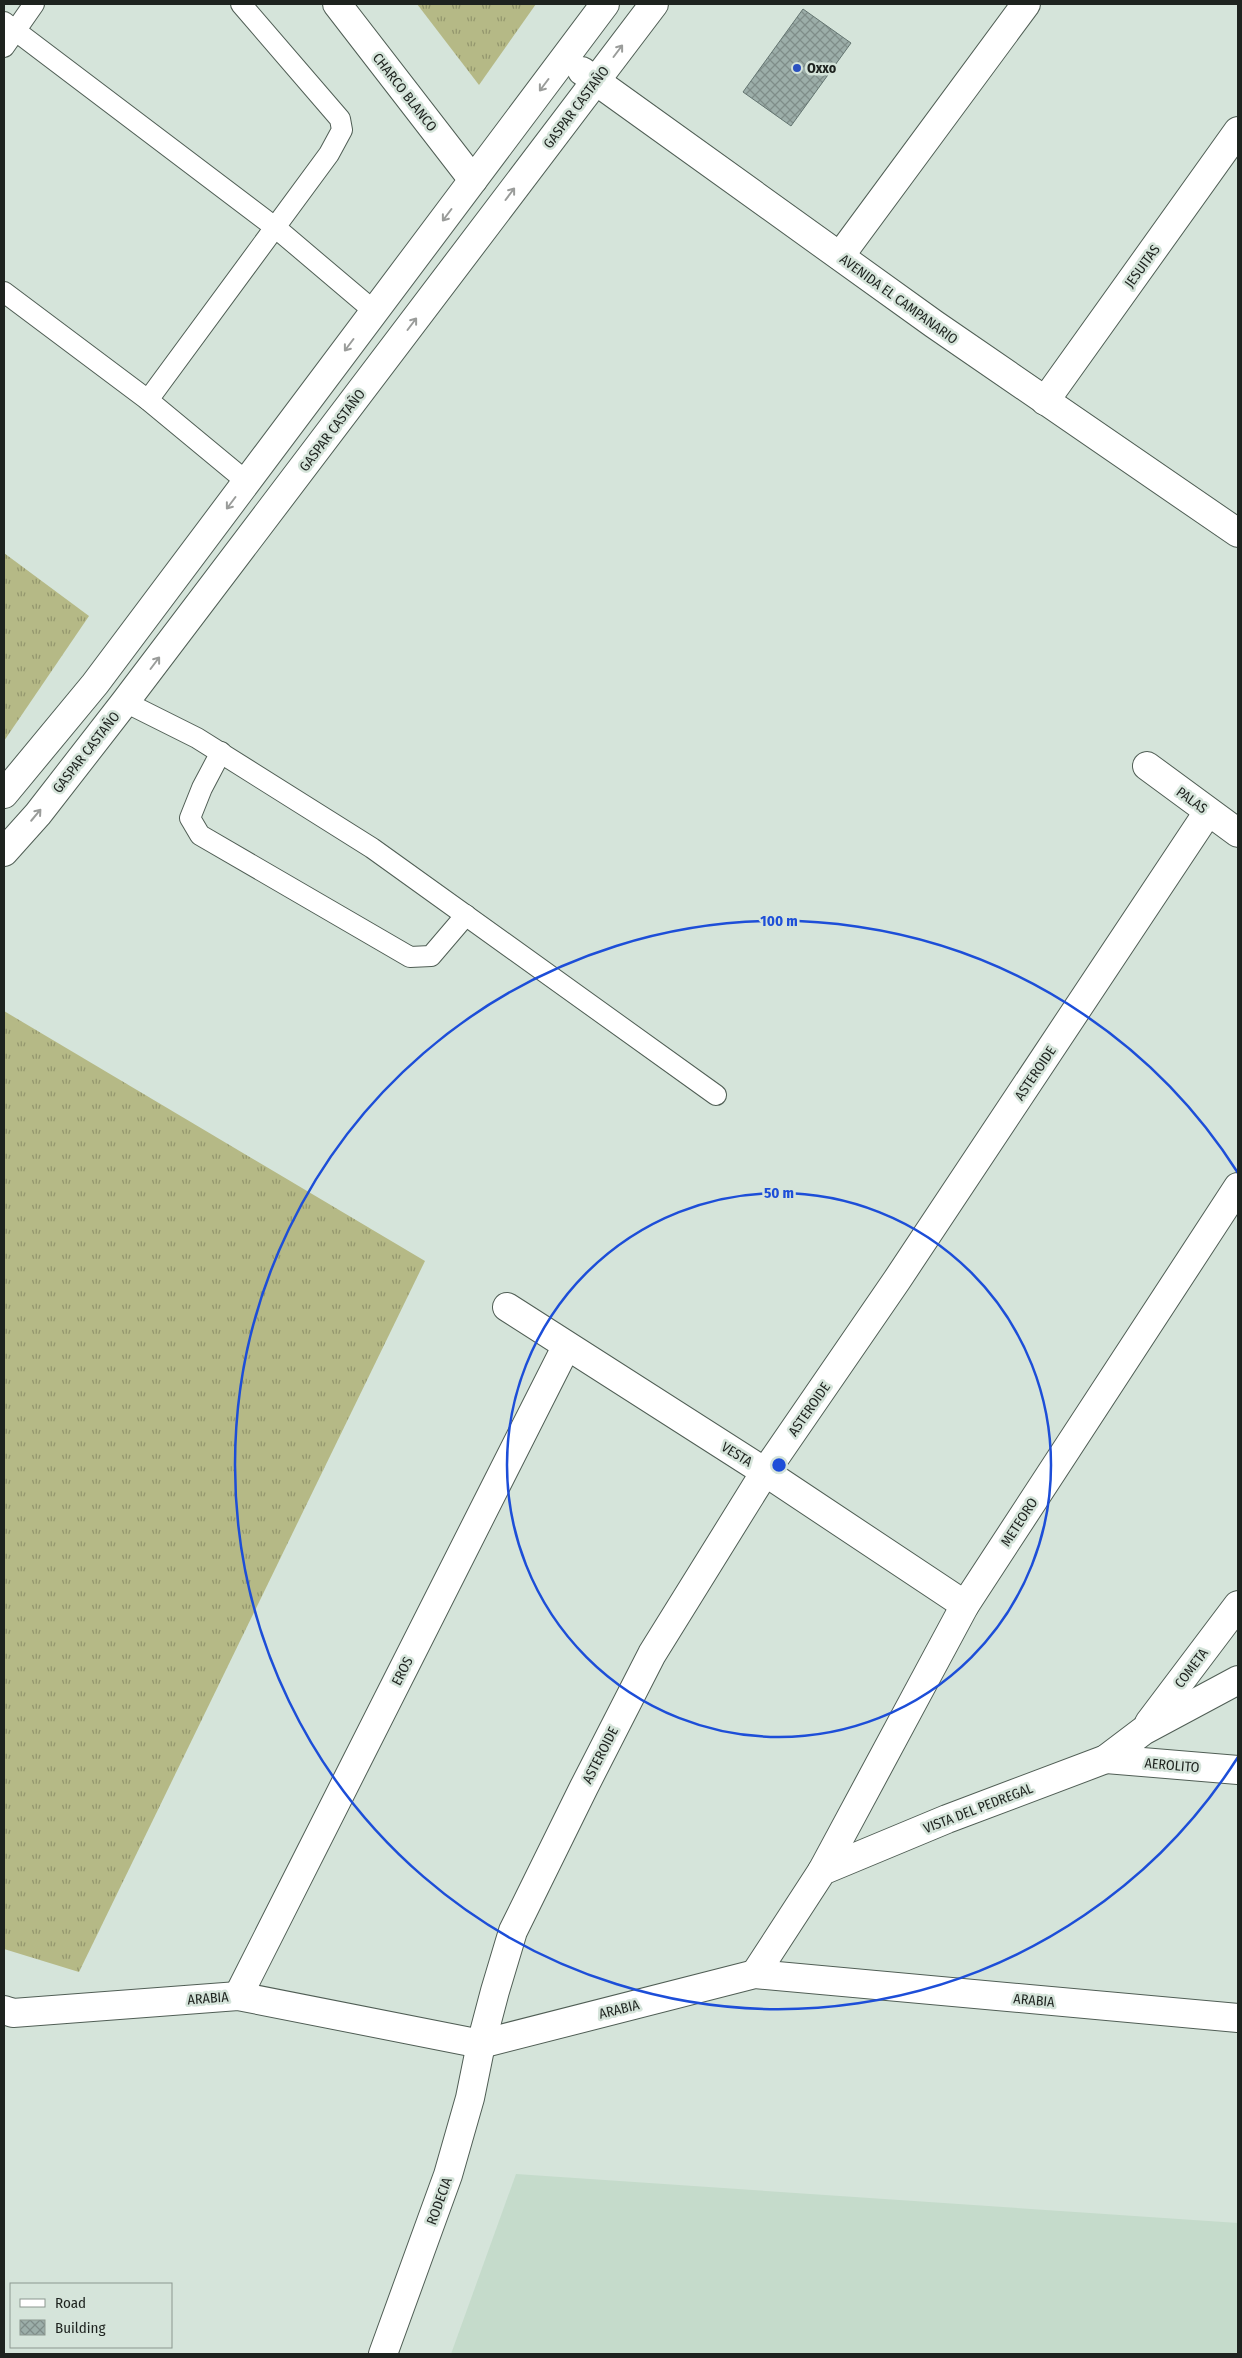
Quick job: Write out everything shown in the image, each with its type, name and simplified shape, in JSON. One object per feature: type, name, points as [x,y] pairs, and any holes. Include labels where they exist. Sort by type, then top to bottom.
[{"type":"street","name":"CHARCO BLANCO","points":[[337,4],[473,180]]},
{"type":"street","points":[[4,794],[95,684],[605,4]]},
{"type":"street","name":"GASPAR CASTAÑO","points":[[4,852],[38,814],[126,702],[654,4]]},
{"type":"street","points":[[840,256],[1026,4]]},
{"type":"street","name":"AVENIDA EL CAMPANARIO","points":[[565,58],[934,324],[1238,533]]},
{"type":"street","name":"JESUITAS","points":[[1045,401],[1238,131]]},
{"type":"street","points":[[95,684],[126,702]]},
{"type":"street","name":"PALAS","points":[[1147,766],[1238,833]]},
{"type":"street","name":"ASTEROIDE","points":[[481,2044],[513,1931],[652,1654],[765,1472],[897,1280],[1208,812]]},
{"type":"street","name":"METEORO","points":[[822,1871],[965,1605],[1238,1187]]},
{"type":"street","name":"VESTA","points":[[507,1307],[566,1347],[765,1472],[965,1605]]},
{"type":"street","name":"EROS","points":[[238,1996],[566,1347]]},
{"type":"street","name":"COMETA","points":[[1143,1730],[1238,1604]]},
{"type":"street","name":"VISTA DEL PEDREGAL","points":[[822,1871],[947,1819],[1106,1759],[1143,1730],[1238,1680]]},
{"type":"street","name":"AEROLITO","points":[[1106,1759],[1238,1770]]},
{"type":"street","points":[[755,1974],[822,1871]]},
{"type":"street","name":"ARABIA","points":[[7,2018],[238,1996],[481,2044],[755,1974],[1238,2018]]},
{"type":"street","name":"RODECIA","points":[[383,2354],[448,2175],[470,2098],[481,2044]]},
{"type":"lane","points":[[4,47],[10,26],[34,4]]},
{"type":"lane","points":[[148,400],[276,228],[336,143],[342,130],[340,119],[241,4]]},
{"type":"lane","points":[[10,26],[276,228],[374,311]]},
{"type":"lane","points":[[4,292],[148,400],[247,482]]},
{"type":"lane","points":[[126,702],[221,752],[372,848],[716,1095]]},
{"type":"lane","points":[[221,752],[202,788],[190,818],[200,835],[410,956],[431,956],[466,915]]},
{"type":"shaded area","points":[[516,2174],[1238,2223],[1238,2354],[451,2354]]},
{"type":"green space","points":[[417,4],[536,4],[479,85]]},
{"type":"green space","points":[[4,553],[89,616],[4,741]]},
{"type":"green space","points":[[4,1011],[425,1261],[79,1972],[4,1949]]},
{"type":"building","name":"Oxxo","points":[[803,9],[851,43],[791,126],[743,92]]},
{"type":"place","name":"Oxxo","points":[[797,68]]}]
